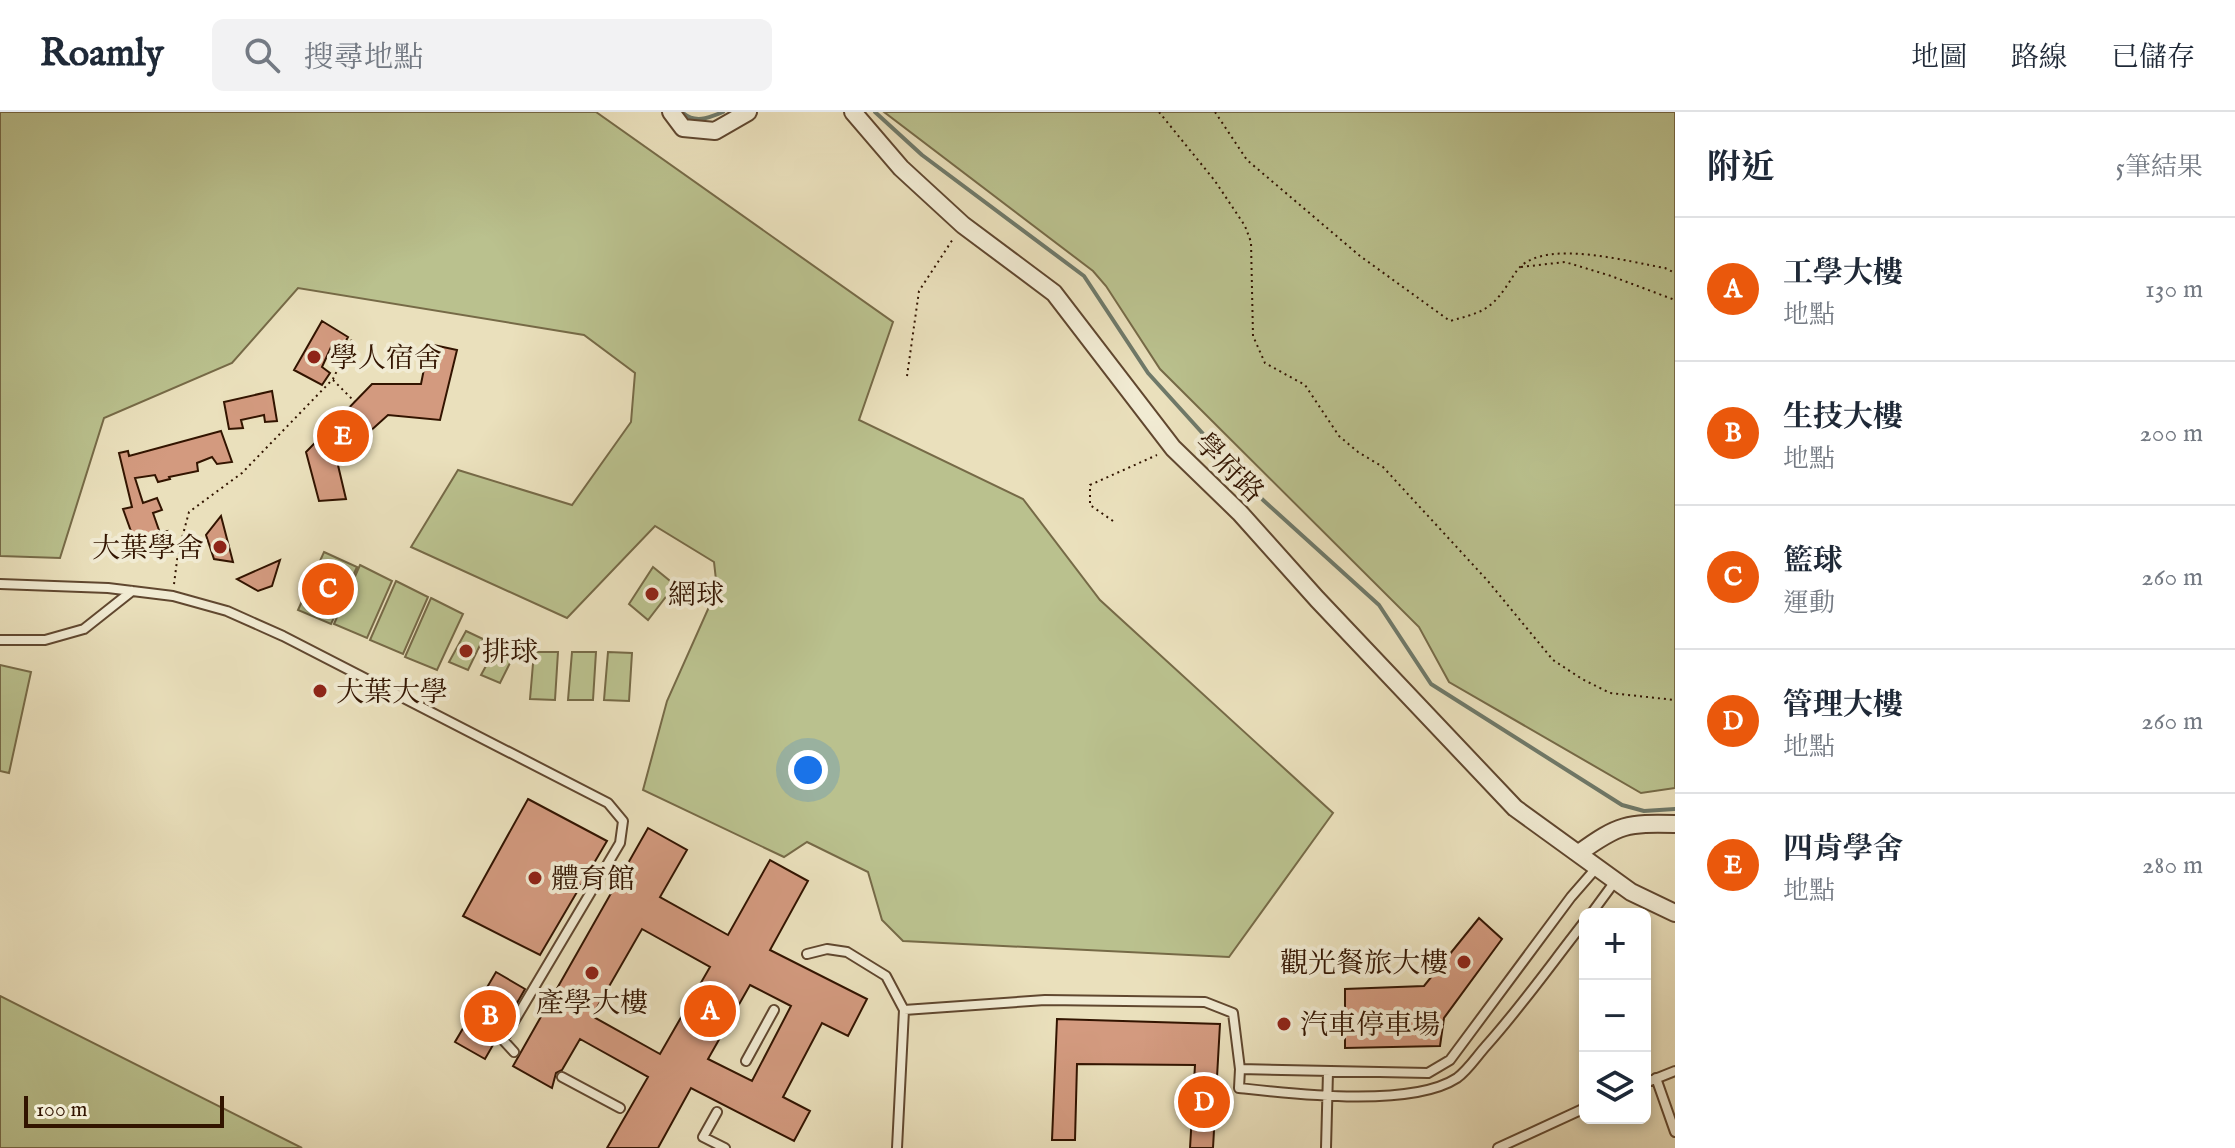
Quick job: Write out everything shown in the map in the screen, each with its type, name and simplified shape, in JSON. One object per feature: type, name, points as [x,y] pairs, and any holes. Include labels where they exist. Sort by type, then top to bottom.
[{"type":"street","points":[[671,112],[683,128],[715,131],[748,112]]},
{"type":"street","name":"學府路","points":[[853,112],[901,168],[963,225],[1054,293],[1173,448],[1240,513],[1515,808],[1631,892],[1675,913]]},
{"type":"street","points":[[1589,860],[1603,835],[1624,825],[1675,824]]},
{"type":"street","points":[[1589,860],[1630,834],[1675,835]]},
{"type":"lane","points":[[0,584],[108,588],[173,596],[227,611],[283,636],[608,803],[623,821],[620,843],[503,1040],[514,1052]]},
{"type":"lane","points":[[0,640],[45,640],[84,629],[132,591]]},
{"type":"lane","points":[[1240,1069],[1428,1073],[1450,1060],[1571,897],[1589,860]]},
{"type":"lane","points":[[1595,908],[1616,880]]},
{"type":"lane","points":[[904,1010],[1045,1000],[1205,1002],[1233,1013],[1240,1069],[1239,1088],[1397,1095],[1432,1090],[1459,1077],[1501,1030],[1579,929]]},
{"type":"lane","points":[[807,954],[827,949],[847,952],[886,976],[904,1010],[897,1148]]},
{"type":"lane","points":[[746,1061],[774,1010]]},
{"type":"lane","points":[[1651,1080],[1675,1071]]},
{"type":"lane","points":[[1326,1148],[1328,1072]]},
{"type":"lane","points":[[562,1077],[620,1108]]},
{"type":"lane","points":[[1656,1078],[1675,1132]]},
{"type":"lane","points":[[1498,1148],[1579,1111]]},
{"type":"lane","points":[[717,1112],[703,1137],[725,1148]]},
{"type":"path","points":[[1159,112],[1215,181],[1245,226],[1251,242],[1253,336],[1265,363],[1305,385],[1339,436],[1383,467],[1487,580],[1553,660],[1610,693],[1675,700]]},
{"type":"path","points":[[1215,112],[1247,160],[1360,256],[1450,321],[1484,312],[1496,301],[1520,267],[1533,257],[1561,252],[1665,268],[1675,273]]},
{"type":"path","points":[[907,376],[919,291],[963,225]]},
{"type":"path","points":[[1520,267],[1565,262],[1675,300]]},
{"type":"path","points":[[173,596],[178,553],[189,512],[242,473],[333,379],[352,339]]},
{"type":"path","points":[[333,379],[355,402]]},
{"type":"path","points":[[1113,521],[1090,505],[1090,485],[1173,448]]},
{"type":"green space","points":[[0,112],[596,112],[893,322],[859,420],[1023,499],[1100,600],[1333,813],[1229,957],[903,941],[882,920],[868,872],[807,842],[784,857],[643,790],[667,701],[717,589],[714,562],[655,526],[567,618],[411,547],[458,470],[572,505],[631,422],[635,373],[584,335],[298,288],[232,363],[104,418],[60,558],[0,556]]},
{"type":"green space","points":[[884,112],[1675,112],[1675,788],[1641,793],[1449,682],[1419,627],[1160,369],[1093,271]]},
{"type":"green space","points":[[324,552],[357,567],[331,624],[298,610]]},
{"type":"green space","points":[[360,565],[392,581],[367,638],[334,624]]},
{"type":"green space","name":"網球","points":[[653,567],[675,585],[648,620],[629,604]]},
{"type":"green space","points":[[396,581],[428,597],[403,654],[370,640]]},
{"type":"green space","points":[[431,598],[463,614],[437,670],[405,657]]},
{"type":"green space","name":"排球","points":[[466,631],[483,639],[468,670],[449,662]]},
{"type":"green space","name":"排球","points":[[498,644],[515,653],[500,683],[481,675]]},
{"type":"green space","points":[[534,652],[558,652],[555,700],[530,699]]},
{"type":"green space","name":"網球","points":[[572,652],[596,652],[593,700],[568,700]]},
{"type":"green space","name":"網球","points":[[608,652],[632,653],[629,701],[604,700]]},
{"type":"green space","points":[[0,665],[31,672],[9,773],[0,771]]},
{"type":"green space","points":[[0,996],[302,1148],[0,1148]]},
{"type":"building","name":"學人宿舍","points":[[322,321],[348,337],[342,348],[332,345],[322,367],[330,373],[322,385],[294,370]]},
{"type":"building","points":[[429,344],[457,350],[440,420],[388,415],[337,461],[346,499],[319,501],[306,452],[372,384],[421,384]]},
{"type":"building","name":"學人宿舍","points":[[272,391],[277,421],[265,422],[264,415],[241,420],[243,428],[229,429],[224,402]]},
{"type":"building","points":[[221,431],[232,462],[217,464],[212,457],[197,463],[198,471],[170,479],[158,482],[155,475],[135,478],[143,503],[157,498],[162,510],[153,513],[160,533],[168,531],[172,541],[137,548],[123,509],[132,507],[119,453],[128,451],[129,456]]},
{"type":"building","name":"大葉學舍","points":[[221,516],[233,562],[214,559],[206,535]]},
{"type":"building","name":"大葉學舍","points":[[280,560],[272,586],[258,591],[237,579]]},
{"type":"building","name":"體育館","points":[[528,799],[607,841],[540,955],[463,916]]},
{"type":"building","points":[[648,828],[687,850],[660,897],[728,935],[770,860],[808,881],[770,950],[867,999],[848,1036],[822,1023],[783,1097],[810,1111],[794,1141],[691,1088],[658,1148],[607,1148],[648,1077],[580,1039],[562,1070],[556,1073],[552,1088],[513,1066]],"holes":[[[642,929],[710,967],[660,1054],[592,1016]],[[750,985],[791,1006],[752,1081],[708,1059]]]},
{"type":"building","name":"觀光餐旅大樓","points":[[1479,918],[1502,939],[1444,1018],[1440,1046],[1345,1048],[1345,989],[1424,986]]},
{"type":"building","points":[[496,972],[525,989],[485,1059],[455,1042]]},
{"type":"building","points":[[1057,1019],[1220,1024],[1213,1148],[1190,1148],[1195,1065],[1077,1064],[1075,1140],[1052,1140]]},
{"type":"waterway","points":[[682,112],[697,119],[723,112]]},
{"type":"waterway","points":[[875,112],[922,155],[1084,276],[1148,373],[1263,500],[1379,605],[1431,684],[1622,805],[1644,811],[1675,809]]},
{"type":"place","name":"學人宿舍","points":[[314,357]]},
{"type":"place","name":"四肯學舍","points":[[343,436]]},
{"type":"place","name":"大葉學舍","points":[[220,547]]},
{"type":"place","name":"籃球","points":[[328,589]]},
{"type":"place","name":"網球","points":[[652,594]]},
{"type":"place","name":"排球","points":[[466,651]]},
{"type":"place","name":"大葉大學","points":[[320,691]]},
{"type":"place","name":"體育館","points":[[535,878]]},
{"type":"place","name":"觀光餐旅大樓","points":[[1464,962]]},
{"type":"place","name":"產學大樓","points":[[592,973]]},
{"type":"place","name":"工學大樓","points":[[710,1011]]},
{"type":"place","name":"生技大樓","points":[[490,1016]]},
{"type":"place","name":"汽車停車場","points":[[1284,1024]]},
{"type":"place","name":"管理大樓","points":[[1204,1102]]}]
